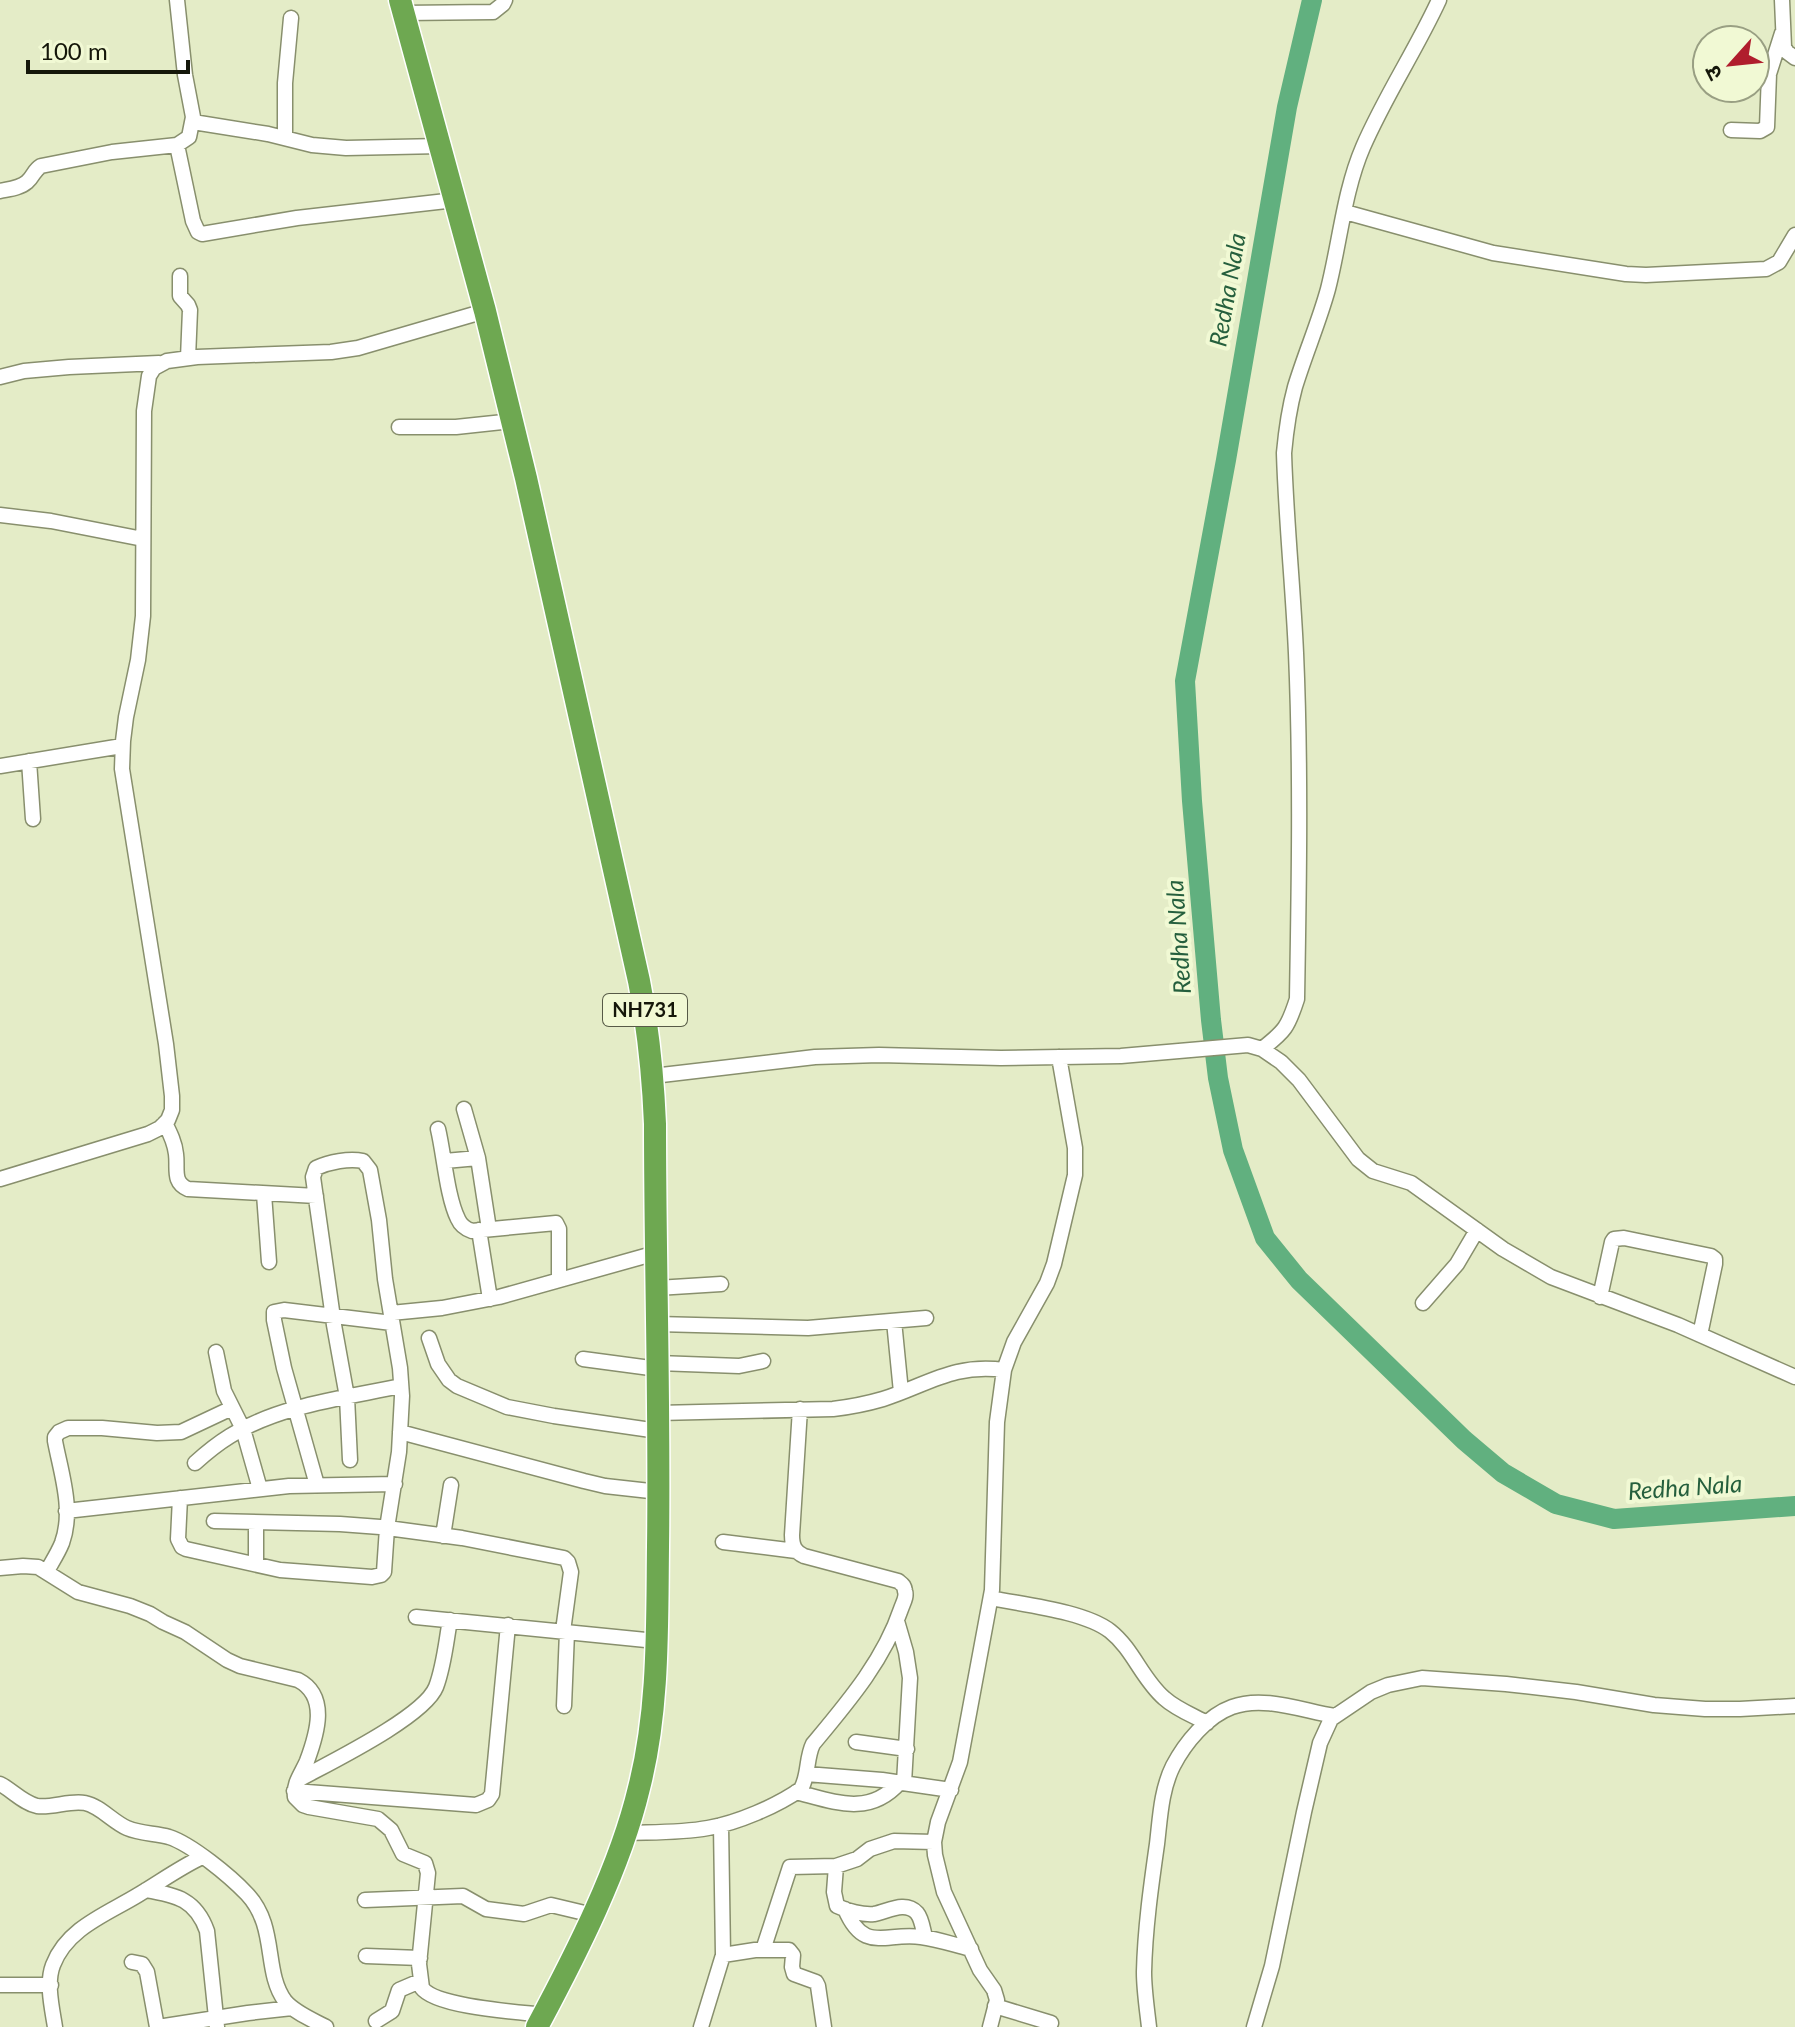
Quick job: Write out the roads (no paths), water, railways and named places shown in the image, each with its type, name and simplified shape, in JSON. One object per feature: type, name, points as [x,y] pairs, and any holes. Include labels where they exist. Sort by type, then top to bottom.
[{"type":"highway","name":"NH731","points":[[402,6],[512,421],[619,889],[645,1015],[653,1076],[659,1492],[651,1725],[639,1788],[625,1833],[593,1915],[540,2021]]},
{"type":"street","points":[[0,191],[23,185],[37,168],[57,162],[177,145],[189,137],[193,117],[177,0]]},
{"type":"street","points":[[402,6],[493,12],[505,0]]},
{"type":"street","points":[[1262,1049],[1290,1023],[1297,999],[1300,850],[1296,666],[1285,491],[1287,420],[1295,386],[1328,289],[1348,194],[1362,149],[1439,0]]},
{"type":"street","points":[[1782,0],[1784,47],[1795,58]]},
{"type":"street","points":[[285,138],[285,83],[291,18]]},
{"type":"street","points":[[1731,130],[1760,131],[1767,127],[1769,74],[1782,33]]},
{"type":"street","points":[[193,122],[312,145],[346,148],[441,146]]},
{"type":"street","points":[[177,145],[193,221],[202,234],[297,218],[455,200]]},
{"type":"street","points":[[1345,212],[1493,253],[1636,274],[1766,269],[1779,262],[1795,235]]},
{"type":"street","points":[[180,276],[181,298],[190,310],[188,358]]},
{"type":"street","points":[[0,377],[24,371],[159,363],[188,358],[331,352],[358,348],[485,311]]},
{"type":"street","points":[[0,1179],[148,1134],[165,1123],[172,1110],[166,1044],[122,769],[126,717],[142,635],[144,411],[149,376],[159,363]]},
{"type":"street","points":[[399,427],[456,427],[512,421]]},
{"type":"street","points":[[0,511],[143,539]]},
{"type":"street","points":[[0,766],[122,746]]},
{"type":"street","points":[[29,761],[33,819]]},
{"type":"street","points":[[653,1076],[831,1057],[1121,1056],[1248,1045],[1262,1049],[1281,1062],[1299,1080],[1366,1167],[1411,1183],[1551,1277],[1700,1335],[1795,1377]]},
{"type":"street","points":[[990,2027],[997,2000],[994,1990],[983,1975],[944,1892],[934,1842],[964,1745],[991,1598],[997,1422],[1004,1370],[1014,1342],[1047,1283],[1054,1264],[1075,1175],[1076,1156],[1059,1057]]},
{"type":"street","points":[[464,1109],[478,1158],[490,1299]]},
{"type":"street","points":[[165,1123],[173,1142],[178,1183],[182,1187],[316,1196]]},
{"type":"street","points":[[438,1129],[458,1219],[467,1230],[556,1223],[559,1229],[559,1279]]},
{"type":"street","points":[[445,1161],[478,1158]]},
{"type":"street","points":[[180,1498],[178,1539],[182,1547],[280,1570],[377,1576],[384,1572],[400,1432],[401,1386],[370,1170],[363,1161],[355,1159],[322,1165],[316,1168],[313,1177],[332,1316],[347,1397],[350,1460]]},
{"type":"street","points":[[264,1194],[269,1262]]},
{"type":"street","points":[[1423,1303],[1457,1264],[1477,1230]]},
{"type":"street","points":[[1600,1297],[1614,1239],[1624,1238],[1711,1256],[1715,1264],[1700,1335]]},
{"type":"street","points":[[317,1485],[284,1368],[274,1312],[284,1310],[332,1316],[391,1318],[490,1299],[656,1253]]},
{"type":"street","points":[[657,1288],[721,1284]]},
{"type":"street","points":[[657,1324],[808,1328],[926,1318]]},
{"type":"street","points":[[894,1321],[901,1392]]},
{"type":"street","points":[[429,1338],[438,1364],[449,1380],[507,1407],[541,1414],[658,1422],[853,1406],[971,1368],[1004,1370]]},
{"type":"street","points":[[216,1352],[224,1391],[243,1429],[260,1489]]},
{"type":"street","points":[[583,1359],[658,1366],[739,1366],[763,1361]]},
{"type":"street","points":[[195,1463],[243,1429],[296,1409],[401,1386]]},
{"type":"street","points":[[47,1571],[62,1543],[66,1525],[63,1477],[55,1441],[59,1432],[68,1428],[102,1428],[181,1432],[232,1408]]},
{"type":"street","points":[[796,1551],[792,1535],[800,1409]]},
{"type":"street","points":[[400,1432],[605,1486],[659,1492]]},
{"type":"street","points":[[66,1511],[260,1489],[395,1484]]},
{"type":"street","points":[[443,1536],[451,1485]]},
{"type":"street","points":[[214,1521],[387,1528],[564,1558],[571,1572],[565,1631],[564,1706]]},
{"type":"street","points":[[256,1523],[256,1564]]},
{"type":"street","points":[[625,1833],[679,1831],[721,1825],[796,1792],[805,1782],[813,1744],[862,1683],[886,1644],[906,1595],[898,1581],[804,1556],[796,1551],[723,1542]]},
{"type":"street","points":[[0,1568],[32,1566],[47,1571],[78,1592],[150,1614],[240,1666],[306,1684],[319,1705],[311,1747],[296,1786],[298,1801],[309,1807],[370,1817],[384,1823],[403,1854],[427,1866],[420,1958],[420,1981],[426,1993],[466,2006],[540,2021]]},
{"type":"street","points":[[991,1598],[1079,1616],[1098,1624],[1127,1648],[1163,1698],[1207,1723]]},
{"type":"street","points":[[416,1617],[656,1641]]},
{"type":"street","points":[[296,1786],[410,1716],[430,1697],[442,1665],[450,1620]]},
{"type":"street","points":[[796,1792],[842,1804],[865,1804],[885,1796],[902,1783],[907,1749],[910,1678],[897,1621]]},
{"type":"street","points":[[296,1786],[476,1805],[488,1800],[492,1794],[508,1625]]},
{"type":"street","points":[[1254,2027],[1272,1966],[1320,1743],[1335,1716],[1371,1692],[1422,1678],[1506,1684],[1705,1709],[1795,1706]]},
{"type":"street","points":[[1149,2027],[1145,1948],[1166,1786],[1172,1768],[1207,1723],[1235,1706],[1262,1703],[1335,1716]]},
{"type":"street","points":[[856,1742],[907,1749]]},
{"type":"street","points":[[806,1774],[951,1790]]},
{"type":"street","points":[[0,1784],[37,1806],[85,1803],[130,1829],[179,1840],[202,1857],[255,1904],[265,1924],[279,1989],[292,2008],[326,2027]]},
{"type":"street","points":[[701,2027],[723,1955],[721,1825]]},
{"type":"street","points":[[763,1950],[790,1867],[836,1866],[894,1841],[934,1842]]},
{"type":"street","points":[[55,2027],[52,1966],[76,1933],[180,1867],[202,1857]]},
{"type":"street","points":[[836,1866],[834,1900],[837,1906],[868,1914],[898,1907],[912,1910],[919,1915],[925,1937]]},
{"type":"street","points":[[146,1890],[187,1902],[202,1917],[207,1931],[217,2022]]},
{"type":"street","points":[[365,1900],[463,1896],[481,1908],[524,1914],[551,1905],[593,1915]]},
{"type":"street","points":[[845,1909],[857,1930],[875,1939],[925,1937],[971,1949]]},
{"type":"street","points":[[723,1955],[789,1950],[793,1955],[794,1974],[816,1982],[818,1986],[824,2027]]},
{"type":"street","points":[[366,1956],[420,1958]]},
{"type":"street","points":[[132,1962],[142,1964],[147,1972],[158,2027],[217,2022],[292,2008]]},
{"type":"street","points":[[376,2021],[392,2011],[399,1990],[420,1981]]},
{"type":"street","points":[[0,1985],[51,1985]]},
{"type":"street","points":[[995,2006],[1051,2023]]},
{"type":"waterway","name":"Redha Nala","points":[[1312,0],[1287,107],[1185,681],[1211,1020],[1218,1078],[1233,1150],[1265,1238],[1299,1280],[1464,1440],[1503,1473],[1556,1504],[1614,1519],[1795,1506]]}]
